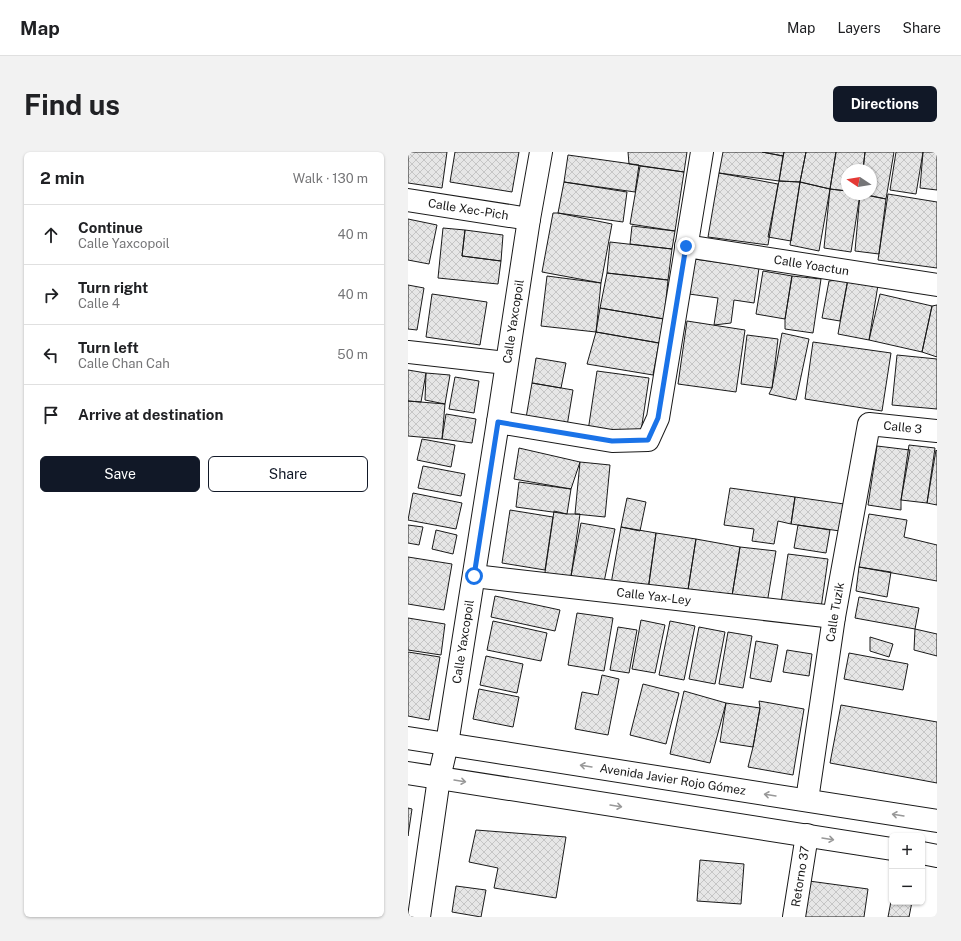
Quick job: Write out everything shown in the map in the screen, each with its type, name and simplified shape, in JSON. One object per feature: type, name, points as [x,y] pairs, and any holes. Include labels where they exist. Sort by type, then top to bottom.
[{"type":"street","name":"Calle Yaxcopoil","points":[[419,917],[439,778],[447,744],[474,576],[528,219],[541,152]]},
{"type":"street","points":[[498,422],[612,441],[648,440],[658,418],[702,152]]},
{"type":"street","name":"Calle Xec-Pich","points":[[408,200],[528,219]]},
{"type":"street","name":"Calle Yoactun","points":[[686,246],[937,285]]},
{"type":"street","points":[[408,352],[506,363]]},
{"type":"street","name":"Calle 3","points":[[869,424],[937,431]]},
{"type":"street","name":"Calle Tuzik","points":[[807,800],[834,617],[869,424]]},
{"type":"street","name":"Calle Yax-Ley","points":[[474,576],[834,617]]},
{"type":"street","name":"Avenida Javier Rojo Gómez","points":[[408,738],[937,821]]},
{"type":"street","points":[[408,773],[889,849]]},
{"type":"street","name":"Retorno 37","points":[[794,917],[806,835]]},
{"type":"street","points":[[925,854],[937,856]]},
{"type":"building","points":[[408,152],[447,152],[442,188],[408,183]]},
{"type":"building","points":[[455,152],[519,152],[512,192],[450,182]]},
{"type":"building","points":[[628,152],[687,152],[684,172],[629,164]]},
{"type":"building","points":[[723,152],[762,152],[783,156],[779,181],[719,173]]},
{"type":"building","points":[[762,152],[784,152],[783,156]]},
{"type":"building","points":[[784,152],[806,152],[800,182],[779,181]]},
{"type":"building","points":[[806,152],[836,152],[830,189],[800,182]]},
{"type":"building","points":[[836,152],[865,152],[864,164],[841,164],[841,190],[830,189]]},
{"type":"building","points":[[865,152],[894,152],[886,199],[877,197],[877,164],[864,164]]},
{"type":"building","points":[[896,152],[923,152],[916,194],[890,190]]},
{"type":"building","points":[[923,152],[937,152],[937,190],[920,188]]},
{"type":"building","points":[[568,155],[639,165],[635,192],[564,182]]},
{"type":"building","points":[[640,166],[684,172],[675,231],[630,224]]},
{"type":"building","points":[[719,173],[778,184],[768,245],[708,237]]},
{"type":"building","points":[[779,181],[800,182],[791,241],[768,237]]},
{"type":"building","points":[[564,182],[627,192],[623,222],[558,213]]},
{"type":"building","points":[[800,182],[830,189],[819,251],[790,245]]},
{"type":"building","points":[[830,189],[841,190],[841,200],[859,200],[851,252],[824,248]]},
{"type":"building","points":[[888,194],[937,202],[937,268],[878,260]]},
{"type":"building","points":[[877,197],[886,199],[879,254],[855,251],[859,200],[877,200]]},
{"type":"building","points":[[553,213],[612,224],[601,283],[542,272]]},
{"type":"building","points":[[408,219],[437,225],[429,264],[408,260]]},
{"type":"building","points":[[632,226],[675,231],[672,249],[630,244]]},
{"type":"building","points":[[443,228],[465,230],[462,256],[501,261],[498,284],[438,278]]},
{"type":"building","points":[[465,230],[503,235],[501,261],[462,256]]},
{"type":"building","points":[[610,242],[672,249],[668,280],[607,273]]},
{"type":"building","points":[[694,259],[759,268],[754,303],[734,300],[731,323],[714,325],[718,298],[689,294]]},
{"type":"building","points":[[763,271],[792,276],[785,319],[756,314]]},
{"type":"building","points":[[607,273],[668,280],[664,319],[600,308]]},
{"type":"building","points":[[547,276],[601,283],[596,332],[541,326]]},
{"type":"building","points":[[792,276],[821,279],[813,333],[785,329],[785,319]]},
{"type":"building","points":[[848,279],[878,285],[869,340],[838,334]]},
{"type":"building","points":[[848,279],[840,321],[822,318],[829,281]]},
{"type":"building","points":[[408,285],[424,288],[417,330],[408,329]]},
{"type":"building","points":[[432,294],[487,302],[480,345],[426,337]]},
{"type":"building","points":[[880,294],[932,306],[922,352],[869,340]]},
{"type":"building","points":[[937,305],[937,357],[922,352],[932,306]]},
{"type":"building","points":[[600,308],[664,319],[659,343],[596,332]]},
{"type":"building","points":[[687,321],[745,330],[736,392],[678,384]]},
{"type":"building","points":[[596,332],[659,343],[653,375],[587,364]]},
{"type":"building","points":[[782,333],[809,339],[796,400],[769,394],[772,388]]},
{"type":"building","points":[[747,335],[778,339],[772,388],[741,384]]},
{"type":"building","points":[[813,342],[891,353],[882,411],[805,399]]},
{"type":"building","points":[[897,355],[937,359],[937,409],[892,405]]},
{"type":"building","points":[[536,358],[566,363],[561,388],[532,383]]},
{"type":"building","points":[[408,370],[426,373],[421,402],[408,401]]},
{"type":"building","points":[[597,371],[649,378],[640,438],[588,431]]},
{"type":"building","points":[[426,373],[450,375],[445,404],[425,400]]},
{"type":"building","points":[[455,377],[479,381],[474,413],[449,409]]},
{"type":"building","points":[[532,383],[573,390],[567,426],[526,418]]},
{"type":"building","points":[[408,401],[445,404],[442,439],[408,436]]},
{"type":"building","points":[[446,414],[476,419],[472,443],[442,439]]},
{"type":"building","points":[[422,439],[455,445],[451,467],[417,460]]},
{"type":"building","points":[[909,445],[935,448],[927,503],[901,500]]},
{"type":"building","points":[[877,446],[910,450],[901,500],[901,510],[868,505]]},
{"type":"building","points":[[519,448],[580,462],[571,489],[514,479]]},
{"type":"building","points":[[936,450],[937,451],[937,505],[927,503]]},
{"type":"building","points":[[580,462],[610,465],[605,517],[575,514]]},
{"type":"building","points":[[423,466],[465,474],[461,496],[418,488]]},
{"type":"building","points":[[519,482],[571,489],[567,514],[516,507]]},
{"type":"building","points":[[730,488],[795,497],[791,524],[778,521],[774,544],[752,541],[754,529],[724,525]]},
{"type":"building","points":[[413,493],[462,503],[456,529],[408,520]]},
{"type":"building","points":[[795,497],[844,504],[840,531],[791,524]]},
{"type":"building","points":[[627,498],[646,502],[640,531],[621,527]]},
{"type":"building","points":[[510,510],[553,517],[545,570],[502,563]]},
{"type":"building","points":[[554,511],[567,514],[580,514],[571,576],[544,579]]},
{"type":"building","points":[[869,514],[907,520],[904,537],[937,545],[937,581],[859,567]]},
{"type":"building","points":[[581,523],[615,529],[604,582],[571,576]]},
{"type":"building","points":[[408,525],[423,527],[419,545],[408,543]]},
{"type":"building","points":[[798,525],[830,530],[826,553],[794,548]]},
{"type":"building","points":[[621,527],[656,533],[648,590],[611,584]]},
{"type":"building","points":[[436,530],[457,535],[453,554],[432,549]]},
{"type":"building","points":[[656,533],[696,539],[687,596],[648,590]]},
{"type":"building","points":[[696,539],[740,547],[731,602],[687,596]]},
{"type":"building","points":[[740,547],[776,551],[766,609],[731,602]]},
{"type":"building","points":[[788,554],[828,559],[820,615],[780,610]]},
{"type":"building","points":[[408,557],[452,564],[444,610],[408,604]]},
{"type":"building","points":[[859,567],[891,572],[887,597],[856,591]]},
{"type":"building","points":[[495,596],[560,610],[555,631],[491,617]]},
{"type":"building","points":[[859,597],[919,608],[915,629],[855,618]]},
{"type":"building","points":[[577,613],[613,618],[604,671],[568,665]]},
{"type":"building","points":[[408,618],[445,624],[441,655],[408,650]]},
{"type":"building","points":[[641,620],[665,625],[655,673],[632,669]]},
{"type":"building","points":[[493,621],[547,633],[541,661],[487,650]]},
{"type":"building","points":[[670,621],[695,626],[684,680],[659,675]]},
{"type":"building","points":[[618,627],[637,630],[629,673],[610,670]]},
{"type":"building","points":[[699,627],[725,632],[715,684],[689,679]]},
{"type":"building","points":[[915,629],[937,634],[937,656],[914,650]]},
{"type":"building","points":[[728,632],[752,636],[743,688],[719,684]]},
{"type":"building","points":[[870,637],[893,644],[889,657],[870,651]]},
{"type":"building","points":[[756,641],[778,645],[771,682],[750,678]]},
{"type":"building","points":[[787,650],[812,654],[809,676],[783,672]]},
{"type":"building","points":[[408,652],[440,657],[429,720],[408,716]]},
{"type":"building","points":[[849,653],[908,664],[903,690],[844,679]]},
{"type":"building","points":[[486,656],[523,664],[517,693],[480,685]]},
{"type":"building","points":[[602,675],[619,679],[608,735],[575,729],[582,692],[598,695]]},
{"type":"building","points":[[643,684],[679,693],[666,744],[630,735]]},
{"type":"building","points":[[479,689],[519,697],[513,727],[473,719]]},
{"type":"building","points":[[684,691],[726,703],[710,763],[670,754]]},
{"type":"building","points":[[759,701],[804,709],[793,775],[748,767],[760,708]]},
{"type":"building","points":[[726,703],[760,708],[753,747],[720,742]]},
{"type":"building","points":[[841,705],[937,722],[937,783],[830,763]]},
{"type":"building","points":[[408,808],[412,809],[408,836]]},
{"type":"building","points":[[476,830],[566,837],[556,898],[494,888],[498,868],[469,862]]},
{"type":"building","points":[[700,860],[744,864],[741,904],[697,901]]},
{"type":"building","points":[[809,881],[868,889],[864,917],[804,917]]},
{"type":"building","points":[[456,886],[486,890],[481,917],[452,912]]},
{"type":"building","points":[[890,905],[911,905],[909,917],[888,917]]},
{"type":"route","points":[[474,576],[498,422],[612,441],[648,440],[658,418],[686,246]]}]
